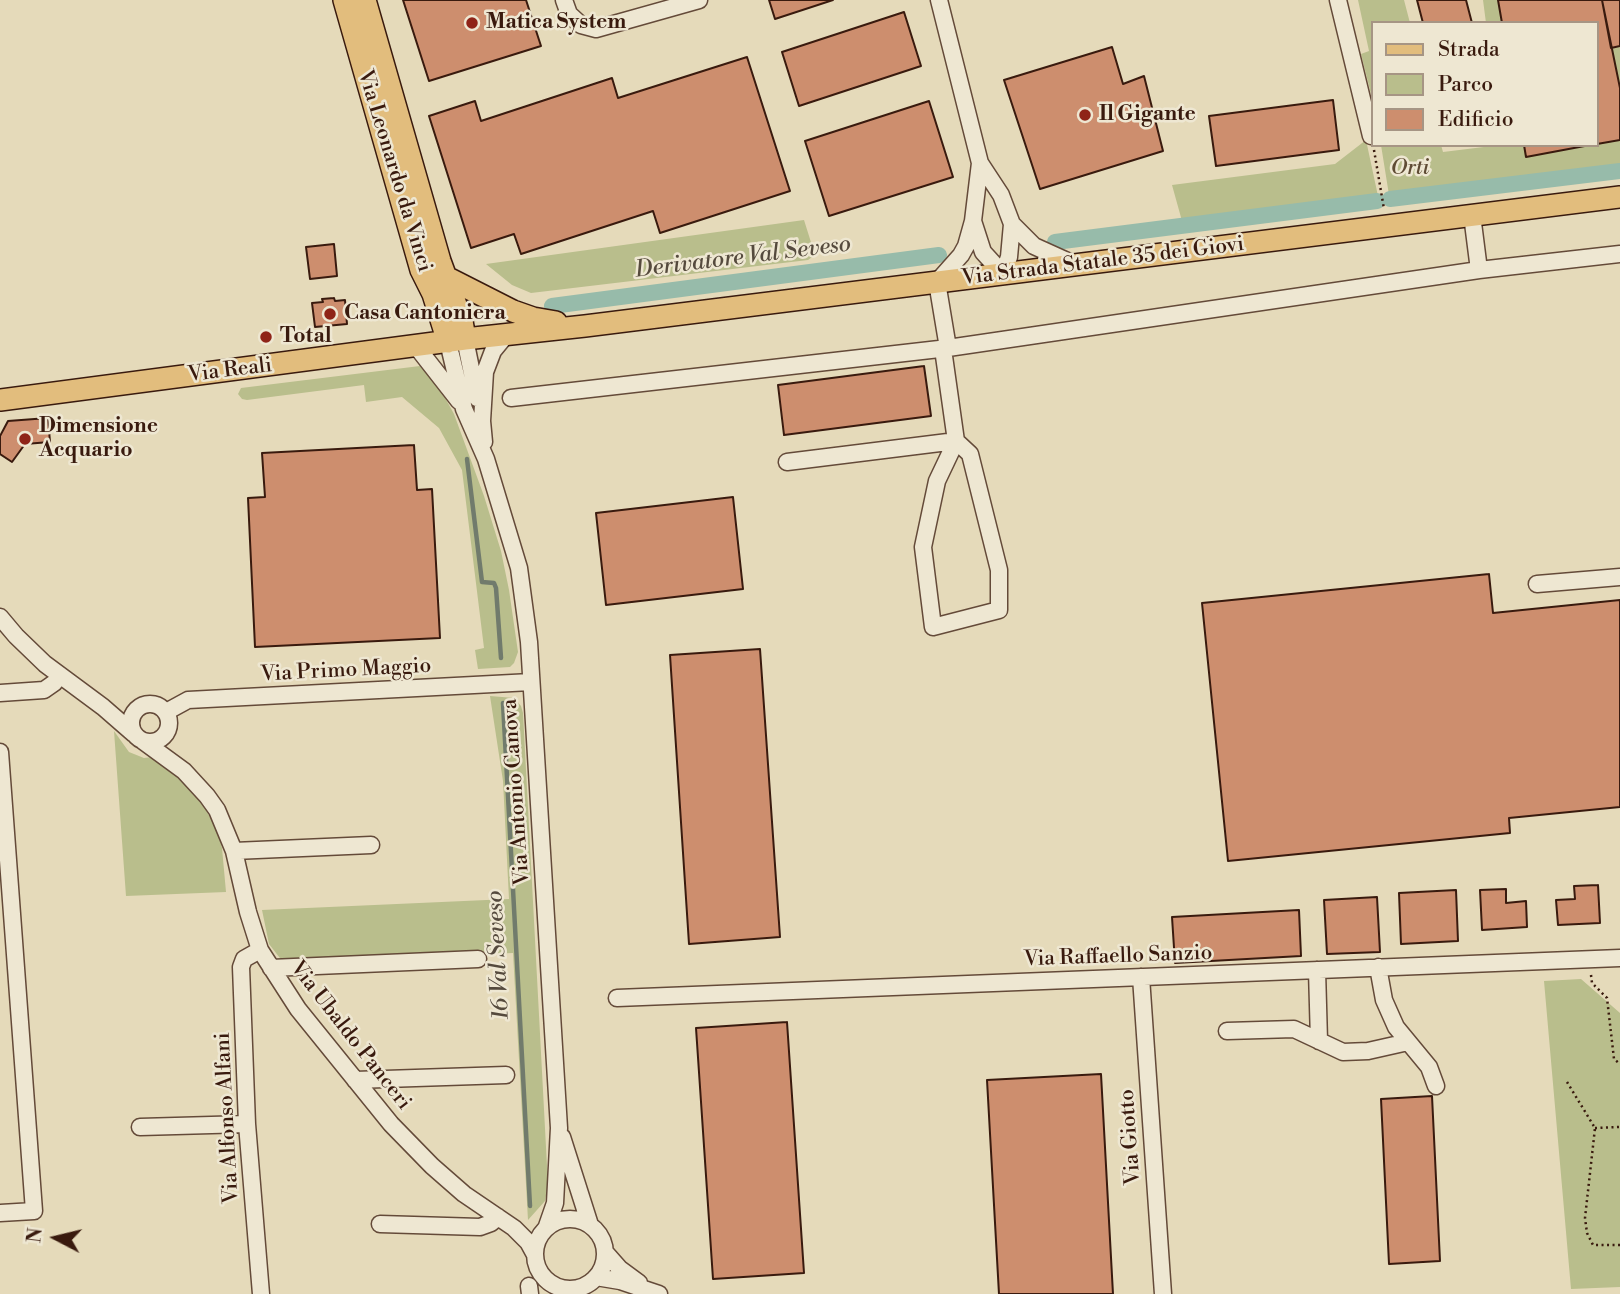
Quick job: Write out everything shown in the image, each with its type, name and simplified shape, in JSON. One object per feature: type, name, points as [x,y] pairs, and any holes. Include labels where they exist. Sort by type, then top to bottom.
[{"type":"main road","name":"Via Leonardo da Vinci","points":[[344,0],[421,270],[456,340]]},
{"type":"main road","name":"Via Leonardo da Vinci","points":[[365,0],[432,236],[462,321],[456,340]]},
{"type":"main road","name":"Via Strada Statale 35 dei Giovi","points":[[585,326],[1620,197]]},
{"type":"main road","points":[[448,278],[513,311],[533,318],[585,326]]},
{"type":"main road","name":"Via Reali","points":[[0,400],[456,340],[585,326]]},
{"type":"street","points":[[564,0],[569,14],[581,25],[596,29],[699,0]]},
{"type":"street","points":[[939,0],[981,163],[1001,195],[1012,225],[1012,242],[1003,274]]},
{"type":"street","points":[[1338,0],[1371,136]]},
{"type":"street","points":[[787,462],[956,442],[970,454],[999,570],[999,610],[933,627],[923,547],[937,481],[956,442],[937,282],[961,255],[970,235],[981,163]]},
{"type":"street","points":[[1472,215],[1479,270]]},
{"type":"street","points":[[973,221],[983,252],[1003,274]]},
{"type":"street","points":[[1012,225],[1034,246],[1076,265]]},
{"type":"street","points":[[511,398],[945,348],[1479,270],[1620,254]]},
{"type":"street","name":"Via Antonio Canova","points":[[486,459],[482,392],[488,362],[507,334]]},
{"type":"street","name":"Via Antonio Canova","points":[[456,340],[464,409]]},
{"type":"street","name":"Via Antonio Canova","points":[[456,340],[482,421]]},
{"type":"street","name":"Via Antonio Canova","points":[[416,346],[440,374],[464,409],[486,459],[519,568],[529,642],[559,1128],[555,1203],[547,1226]]},
{"type":"street","points":[[1537,584],[1620,577]]},
{"type":"street","points":[[0,617],[16,636],[60,675],[44,690],[0,693]]},
{"type":"street","name":"Via Ubaldo Panceri","points":[[60,675],[184,771],[207,796],[224,823],[234,850],[245,901],[260,950],[298,1009],[391,1124],[464,1194],[522,1235],[534,1253]]},
{"type":"street","name":"Via Primo Maggio","points":[[166,712],[188,700],[531,682]]},
{"type":"street","points":[[103,707],[127,710],[150,704],[162,708],[169,724],[165,735],[155,742],[138,738],[131,729],[131,717],[139,707]]},
{"type":"street","points":[[0,752],[34,1211],[0,1213]]},
{"type":"street","points":[[234,850],[371,845]]},
{"type":"street","name":"Via Alfonso Alfani","points":[[260,950],[244,959],[241,967],[247,1124],[261,1294]]},
{"type":"street","name":"Via Raffaello Sanzio","points":[[617,998],[1620,958]]},
{"type":"street","points":[[271,968],[478,959]]},
{"type":"street","points":[[1378,967],[1384,1000],[1396,1027],[1429,1067],[1436,1086]]},
{"type":"street","points":[[1317,970],[1318,1041]]},
{"type":"street","name":"Via Giotto","points":[[1141,977],[1163,1294]]},
{"type":"street","points":[[1227,1031],[1294,1028],[1343,1052],[1368,1051],[1408,1042]]},
{"type":"street","points":[[355,1080],[506,1075]]},
{"type":"street","points":[[140,1127],[247,1124]]},
{"type":"street","name":"Via Antonio Canova","points":[[559,1128],[590,1225]]},
{"type":"street","points":[[380,1224],[480,1227],[498,1217]]},
{"type":"street","points":[[533,1284],[534,1253],[540,1234],[557,1220],[568,1218],[590,1225],[598,1232],[605,1252],[620,1269],[654,1292]]},
{"type":"street","points":[[589,1285],[601,1269],[605,1252]]},
{"type":"street","points":[[533,1284],[546,1280],[565,1289],[589,1285],[654,1292]]},
{"type":"street","points":[[533,1284],[547,1294]]},
{"type":"path","points":[[1371,136],[1372,142]]},
{"type":"path","points":[[1373,147],[1387,227]]},
{"type":"path","points":[[1601,974],[1591,974],[1592,983],[1606,998],[1614,1059],[1620,1064]]},
{"type":"path","points":[[1567,1082],[1595,1128],[1586,1217],[1587,1233],[1593,1245],[1620,1245]]},
{"type":"path","points":[[1595,1128],[1620,1127]]},
{"type":"green space","points":[[1358,0],[1404,0],[1409,21],[1372,21],[1372,98],[1361,54],[1369,51]]},
{"type":"green space","name":"Orti","points":[[1483,0],[1620,0],[1620,167],[1389,195],[1381,147],[1442,147],[1443,152],[1484,147],[1599,147],[1599,21],[1486,21]]},
{"type":"green space","points":[[1366,140],[1378,196],[1182,221],[1172,185],[1335,164]]},
{"type":"green space","points":[[804,220],[815,255],[808,260],[531,293],[512,285],[486,264]]},
{"type":"green space","points":[[420,366],[425,368],[438,385],[454,414],[501,551],[518,652],[510,667],[478,669],[475,650],[484,648],[462,470],[439,428],[402,397],[366,402],[364,385],[247,400],[238,394],[241,388]]},
{"type":"green space","points":[[490,696],[514,698],[523,713],[548,1185],[545,1201],[528,1220],[513,953],[283,962],[269,944],[262,910],[509,899],[503,781]]},
{"type":"green space","points":[[114,731],[129,752],[144,758],[153,757],[178,777],[202,802],[218,833],[222,848],[226,892],[126,896]]},
{"type":"green space","points":[[1581,979],[1620,1013],[1620,1287],[1571,1289],[1544,981]]},
{"type":"building","name":"Matica System","points":[[403,0],[526,0],[541,46],[429,81]]},
{"type":"building","points":[[769,0],[833,0],[775,19]]},
{"type":"building","points":[[1417,0],[1466,0],[1471,21],[1422,21]]},
{"type":"building","points":[[1498,0],[1602,0],[1620,88],[1620,140],[1599,144],[1599,21],[1502,21]]},
{"type":"building","points":[[1602,0],[1620,0],[1620,46],[1611,48]]},
{"type":"building","points":[[904,12],[921,66],[799,106],[782,52]]},
{"type":"building","name":"Il Gigante","points":[[1112,47],[1123,84],[1144,76],[1163,151],[1040,189],[1004,80]]},
{"type":"building","points":[[747,57],[790,191],[660,233],[653,211],[521,254],[514,234],[471,248],[429,116],[475,101],[481,121],[612,78],[618,98]]},
{"type":"building","points":[[1333,100],[1339,150],[1216,166],[1209,116]]},
{"type":"building","points":[[929,101],[953,177],[829,216],[805,141]]},
{"type":"building","points":[[1524,147],[1579,147],[1526,157]]},
{"type":"building","points":[[334,244],[337,276],[310,279],[306,247]]},
{"type":"building","name":"Casa Cantoniera","points":[[334,298],[335,301],[345,300],[347,324],[315,327],[312,303]]},
{"type":"building","points":[[924,366],[931,416],[784,435],[778,385]]},
{"type":"building","name":"Dimensione Acquario","points":[[48,418],[50,442],[25,444],[12,462],[0,454],[0,436],[8,421]]},
{"type":"building","points":[[414,445],[417,490],[432,489],[440,638],[255,647],[248,498],[265,497],[262,453]]},
{"type":"building","points":[[733,497],[743,589],[606,605],[596,513]]},
{"type":"building","points":[[1489,574],[1493,613],[1620,600],[1620,807],[1509,818],[1510,833],[1228,861],[1202,603]]},
{"type":"building","points":[[760,649],[780,937],[689,944],[670,655]]},
{"type":"building","points":[[1598,885],[1600,923],[1558,925],[1556,900],[1575,899],[1574,886]]},
{"type":"building","points":[[1506,889],[1506,903],[1526,901],[1527,927],[1482,930],[1480,890]]},
{"type":"building","points":[[1456,890],[1458,941],[1401,944],[1399,893]]},
{"type":"building","points":[[1377,897],[1380,952],[1327,954],[1324,900]]},
{"type":"building","points":[[1299,910],[1301,956],[1175,963],[1172,917]]},
{"type":"building","points":[[787,1022],[804,1273],[713,1279],[696,1028]]},
{"type":"building","points":[[1101,1074],[1113,1294],[999,1294],[987,1080]]},
{"type":"building","points":[[1432,1096],[1440,1261],[1389,1264],[1381,1099]]},
{"type":"waterway","name":"Derivatore Val Seveso","points":[[1390,199],[1620,171]]},
{"type":"waterway","name":"Derivatore Val Seveso","points":[[1055,242],[1377,201]]},
{"type":"waterway","name":"Derivatore Val Seveso","points":[[552,306],[939,255]]},
{"type":"waterway","name":"16 Val Seveso","points":[[467,459],[482,582],[494,583],[496,588],[501,658]]},
{"type":"waterway","name":"16 Val Seveso","points":[[503,703],[530,1206]]},
{"type":"place","name":"Matica System","points":[[472,23]]},
{"type":"place","name":"Il Gigante","points":[[1085,115]]},
{"type":"place","name":"Casa Cantoniera","points":[[330,314]]},
{"type":"place","name":"Total","points":[[266,337]]},
{"type":"place","name":"Dimensione Acquario","points":[[25,439]]}]
